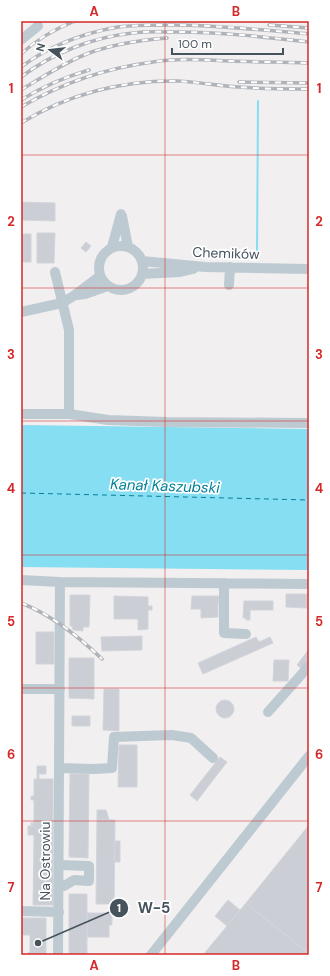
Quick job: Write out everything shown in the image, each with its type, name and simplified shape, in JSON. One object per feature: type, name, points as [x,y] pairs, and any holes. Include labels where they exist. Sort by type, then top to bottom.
[{"type":"lane","points":[[21,40],[38,26]]},
{"type":"lane","points":[[112,248],[121,214],[128,247]]},
{"type":"lane","points":[[117,246],[128,247],[134,250],[142,261],[142,274],[139,280],[128,289],[114,289],[108,286],[100,276],[99,269],[102,256],[107,251],[117,246]]},
{"type":"lane","name":"Chemików","points":[[142,261],[205,267],[309,269]]},
{"type":"lane","points":[[142,274],[180,272],[205,267]]},
{"type":"lane","points":[[229,285],[230,267]]},
{"type":"lane","points":[[55,272],[69,330],[69,414]]},
{"type":"lane","points":[[21,312],[62,303],[100,276]]},
{"type":"lane","points":[[75,295],[86,294],[108,286]]},
{"type":"lane","points":[[21,414],[69,414],[108,420],[309,424]]},
{"type":"lane","points":[[21,580],[60,582],[309,584]]},
{"type":"lane","name":"Na Ostrowiu","points":[[58,955],[60,582]]},
{"type":"lane","points":[[224,583],[224,633],[246,634]]},
{"type":"lane","points":[[268,712],[309,666]]},
{"type":"lane","points":[[21,688],[60,689]]},
{"type":"lane","points":[[59,768],[112,768],[114,737],[172,735],[191,738],[213,758]]},
{"type":"lane","points":[[151,955],[309,756]]},
{"type":"lane","points":[[59,864],[89,866],[89,881],[74,880],[64,886],[59,886]]},
{"type":"lane","points":[[21,911],[59,912]]},
{"type":"water","name":"Kanał Kaszubski","points":[[21,425],[309,429],[309,570],[21,567]]},
{"type":"building","points":[[21,202],[55,203],[55,221],[21,220]]},
{"type":"building","points":[[37,233],[55,233],[54,263],[37,263]]},
{"type":"building","points":[[21,234],[31,234],[31,262],[21,262]]},
{"type":"building","points":[[86,242],[91,246],[86,252],[81,248]]},
{"type":"building","points":[[286,594],[307,594],[307,608],[286,607]]},
{"type":"building","points":[[70,595],[90,595],[89,627],[83,627],[83,631],[73,630],[72,626],[70,626]]},
{"type":"building","points":[[114,596],[148,597],[148,606],[152,606],[152,610],[148,610],[148,629],[138,630],[138,619],[114,619]]},
{"type":"building","points":[[192,596],[219,596],[218,617],[201,618],[201,609],[191,609]]},
{"type":"building","points":[[244,601],[273,601],[273,610],[250,610],[250,620],[246,620],[246,618],[243,618]]},
{"type":"building","points":[[36,632],[54,632],[54,664],[36,664]]},
{"type":"building","points":[[142,636],[142,650],[102,651],[101,637]]},
{"type":"building","points":[[256,637],[259,642],[270,637],[273,643],[203,674],[198,663]]},
{"type":"building","points":[[309,649],[309,661],[302,669],[297,665]]},
{"type":"building","points":[[69,658],[94,658],[94,699],[69,698]]},
{"type":"building","points":[[274,660],[289,660],[288,681],[273,681]]},
{"type":"building","points":[[104,689],[119,689],[119,731],[103,730]]},
{"type":"building","points":[[225,700],[229,701],[233,705],[233,713],[229,717],[225,718],[221,717],[217,713],[216,709],[217,705],[221,701]]},
{"type":"building","points":[[72,716],[90,716],[90,726],[72,726]]},
{"type":"building","points":[[119,745],[137,745],[137,787],[118,787]]},
{"type":"building","points":[[220,757],[227,762],[197,801],[190,795]]},
{"type":"building","points":[[37,766],[46,766],[46,774],[39,774],[39,779],[53,779],[53,905],[33,905],[34,835],[28,835],[28,826],[31,826],[31,823],[34,823],[34,800],[31,800],[31,796],[34,796],[34,779],[37,779]]},
{"type":"building","points":[[70,774],[89,774],[88,858],[69,857]]},
{"type":"building","points":[[97,810],[106,810],[109,820],[97,820]]},
{"type":"building","points":[[97,820],[115,820],[114,904],[96,904]]},
{"type":"building","points":[[309,825],[309,954],[246,903]]},
{"type":"building","points":[[115,841],[120,841],[120,862],[114,862]]},
{"type":"building","points":[[69,894],[87,894],[87,955],[69,955]]},
{"type":"building","points":[[228,900],[240,910],[227,926],[215,916]]},
{"type":"building","points":[[246,903],[309,954],[309,955],[203,955]]},
{"type":"building","points":[[87,913],[112,913],[112,925],[109,925],[109,937],[87,937]]},
{"type":"building","points":[[21,918],[46,918],[46,955],[27,955],[30,951],[30,935],[21,935]]},
{"type":"waterway","points":[[257,254],[258,101]]},
{"type":"ferry route","points":[[21,493],[309,500]]},
{"type":"railway","points":[[21,54],[46,35],[75,21]]},
{"type":"railway","points":[[21,67],[32,59],[67,41],[118,27],[187,25],[309,34]]},
{"type":"railway","points":[[269,25],[309,28]]},
{"type":"railway","points":[[21,77],[46,61],[88,42],[133,33],[209,33],[309,42]]},
{"type":"railway","points":[[21,90],[63,65],[89,53],[127,43],[167,38]]},
{"type":"railway","points":[[21,107],[52,91],[85,78],[118,68],[153,62],[191,60],[309,63]]},
{"type":"railway","points":[[21,100],[54,83],[89,70]]},
{"type":"railway","points":[[21,123],[58,104],[77,97],[117,86],[137,83],[178,81],[248,88],[309,89]]},
{"type":"railway","points":[[239,82],[309,83]]},
{"type":"railway","points":[[21,603],[54,620],[84,642],[102,659]]},
{"type":"place","name":"W-5","points":[[38,943]]}]
